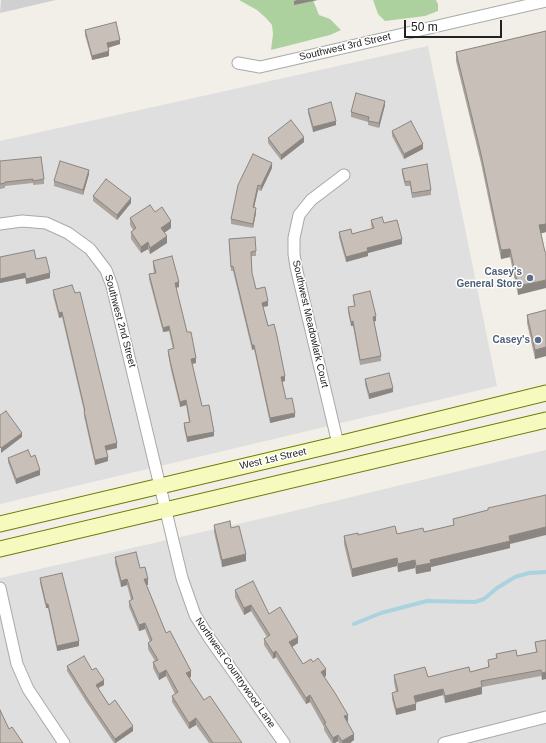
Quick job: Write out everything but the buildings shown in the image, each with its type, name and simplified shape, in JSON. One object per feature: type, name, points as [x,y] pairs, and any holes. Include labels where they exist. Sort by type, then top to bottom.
[{"type":"main road","name":"West 1st Street","points":[[0,524],[546,393]]},
{"type":"main road","points":[[0,550],[546,420]]},
{"type":"street","name":"Southwest 3rd Street","points":[[238,63],[260,67],[546,1]]},
{"type":"street","name":"Southwest Meadowlark Court","points":[[338,444],[296,267],[294,238],[299,215],[311,200],[344,175]]},
{"type":"street","name":"Southwest 2nd Street","points":[[0,224],[22,221],[46,223],[68,233],[90,249],[106,270],[112,286],[160,485]]},
{"type":"street","name":"Northwest Countrywood Lane","points":[[160,485],[182,578],[195,615],[210,639],[284,743]]},
{"type":"street","points":[[0,588],[17,664],[28,689],[64,743]]},
{"type":"street","points":[[444,743],[546,717]]},
{"type":"shaded area","points":[[1,0],[56,0],[0,13]]},
{"type":"shaded area","points":[[428,46],[497,386],[0,504],[0,141]]},
{"type":"shaded area","points":[[546,450],[546,743],[0,743],[0,578],[277,515]]},
{"type":"green space","points":[[239,0],[313,0],[319,15],[330,19],[341,30],[330,35],[271,50],[273,34],[272,25],[257,10]]},
{"type":"green space","points":[[373,0],[436,0],[438,4],[438,11],[425,16],[385,21],[378,14]]},
{"type":"waterway","points":[[354,624],[381,613],[427,601],[475,602],[484,599],[497,588],[515,577],[529,573],[546,572]]},
{"type":"place","name":"Casey's General Store","points":[[530,278]]},
{"type":"place","name":"Casey's","points":[[538,340]]}]
